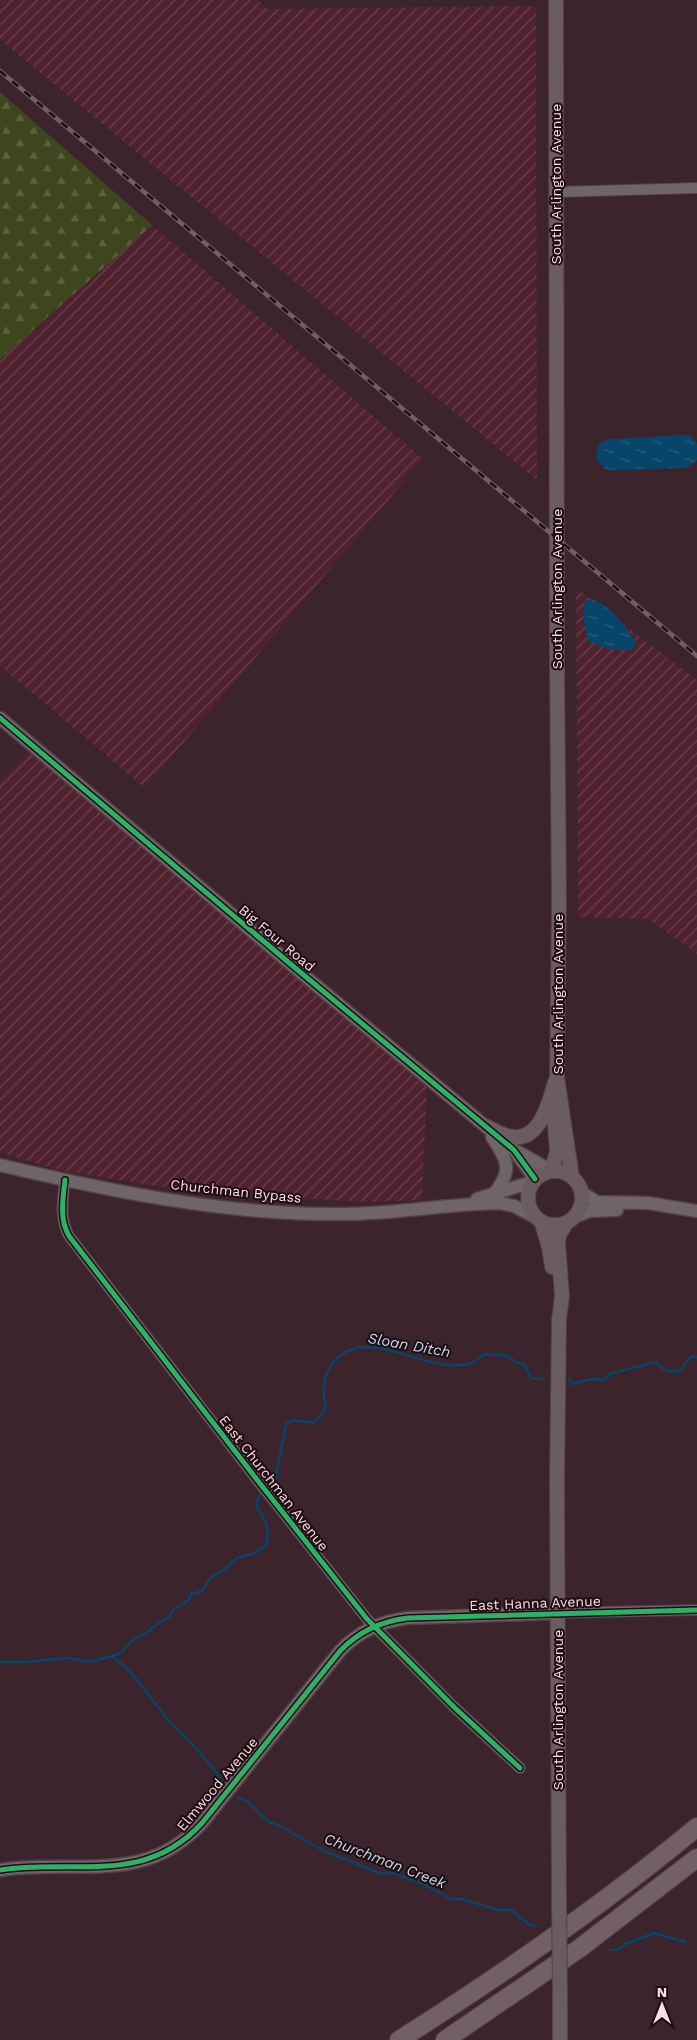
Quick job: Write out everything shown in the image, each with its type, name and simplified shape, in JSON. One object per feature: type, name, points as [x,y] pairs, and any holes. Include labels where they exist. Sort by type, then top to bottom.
[{"type":"highway","points":[[399,2040],[568,1927],[697,1828]]},
{"type":"highway","points":[[445,2040],[580,1948],[697,1858]]},
{"type":"main road","name":"South Arlington Avenue","points":[[556,0],[559,903],[557,1077],[572,1177]]},
{"type":"main road","points":[[486,1126],[507,1136],[517,1137],[528,1133],[540,1123],[544,1116],[557,1077]]},
{"type":"main road","name":"South Arlington Avenue","points":[[550,1171],[557,1152],[552,1093]]},
{"type":"main road","points":[[550,1171],[562,1172],[572,1177],[578,1184],[581,1192],[581,1205],[570,1220],[554,1225],[538,1219],[528,1204],[528,1189],[534,1180],[550,1171]]},
{"type":"main road","name":"South Arlington Avenue","points":[[538,1219],[549,1247],[559,1320]]},
{"type":"main road","name":"South Arlington Avenue","points":[[560,2040],[557,1613],[559,1320],[562,1296],[558,1243],[559,1235],[570,1220]]},
{"type":"street","points":[[556,192],[697,188]]},
{"type":"street","name":"Big Four Road","points":[[0,718],[514,1150],[550,1171]]},
{"type":"street","points":[[486,1126],[503,1154],[506,1168],[504,1181],[494,1194]]},
{"type":"street","name":"Big Four Road","points":[[514,1150],[534,1180]]},
{"type":"street","points":[[0,1165],[65,1180]]},
{"type":"street","name":"Churchman Bypass","points":[[65,1180],[181,1202],[258,1210],[326,1214],[405,1212],[499,1203],[514,1206],[538,1219]]},
{"type":"street","name":"East Churchman Avenue","points":[[65,1180],[62,1214],[69,1236],[258,1481],[374,1626],[455,1708],[520,1768]]},
{"type":"street","name":"Churchman Bypass","points":[[405,1212],[477,1199],[534,1180]]},
{"type":"street","points":[[581,1192],[597,1202],[641,1202],[682,1210]]},
{"type":"street","points":[[570,1220],[590,1212],[697,1211]]},
{"type":"street","name":"East Hanna Avenue","points":[[374,1626],[395,1619],[408,1618],[697,1610]]},
{"type":"street","name":"Elmwood Avenue","points":[[0,1870],[17,1867],[120,1866],[152,1859],[176,1847],[202,1823],[340,1651],[356,1637],[374,1626]]},
{"type":"shaded area","points":[[0,0],[257,0],[268,9],[536,6],[537,480],[0,40]]},
{"type":"shaded area","points":[[152,225],[423,459],[145,788],[0,666],[0,359]]},
{"type":"shaded area","points":[[576,588],[697,680],[697,954],[649,919],[578,917]]},
{"type":"shaded area","points":[[29,751],[427,1087],[422,1200],[369,1202],[199,1193],[63,1171],[0,1153],[0,781]]},
{"type":"green space","points":[[0,92],[152,225],[0,359]]},
{"type":"water","points":[[682,435],[691,436],[697,444],[697,460],[687,468],[612,470],[605,469],[596,459],[597,446],[603,441]]},
{"type":"water","points":[[585,599],[600,603],[614,614],[636,642],[634,648],[617,650],[588,641],[583,617]]},
{"type":"waterway","name":"Sloan Ditch","points":[[270,1488],[274,1485],[286,1424],[292,1420],[313,1423],[321,1416],[326,1407],[324,1384],[327,1374],[338,1357],[347,1352],[358,1348],[382,1348],[446,1365],[472,1363],[484,1354],[508,1356],[517,1363],[524,1364],[531,1378],[544,1379]]},
{"type":"waterway","name":"Sloan Ditch","points":[[569,1379],[572,1384],[590,1380],[603,1380],[610,1374],[655,1362],[665,1370],[678,1372],[692,1356],[697,1357]]},
{"type":"waterway","name":"Sloan Ditch","points":[[112,1656],[121,1653],[131,1641],[147,1633],[169,1617],[173,1610],[189,1600],[191,1594],[202,1591],[211,1577],[220,1573],[237,1558],[252,1554],[266,1546],[268,1529],[257,1507],[261,1494]]},
{"type":"waterway","name":"Churchman Creek","points":[[0,1662],[26,1662],[67,1658],[91,1662],[112,1656],[135,1678],[168,1720],[206,1759],[222,1784]]},
{"type":"waterway","name":"Churchman Creek","points":[[237,1798],[247,1801],[269,1822],[278,1825],[324,1851],[380,1873],[393,1873],[425,1885],[451,1899],[462,1899],[499,1910],[511,1910],[527,1923],[534,1926]]},
{"type":"waterway","name":"Churchman Creek","points":[[610,1950],[617,1950],[625,1944],[654,1933],[685,1942]]},
{"type":"railway","points":[[0,71],[697,656]]},
{"type":"cycle path","points":[[0,718],[514,1150],[535,1179]]},
{"type":"cycle path","points":[[65,1180],[63,1216],[69,1236],[258,1481],[367,1619],[455,1708],[520,1768]]},
{"type":"cycle path","points":[[0,1870],[28,1867],[107,1866],[132,1863],[156,1856],[180,1843],[202,1823],[340,1651],[355,1638],[380,1624],[408,1618],[697,1610]]}]
